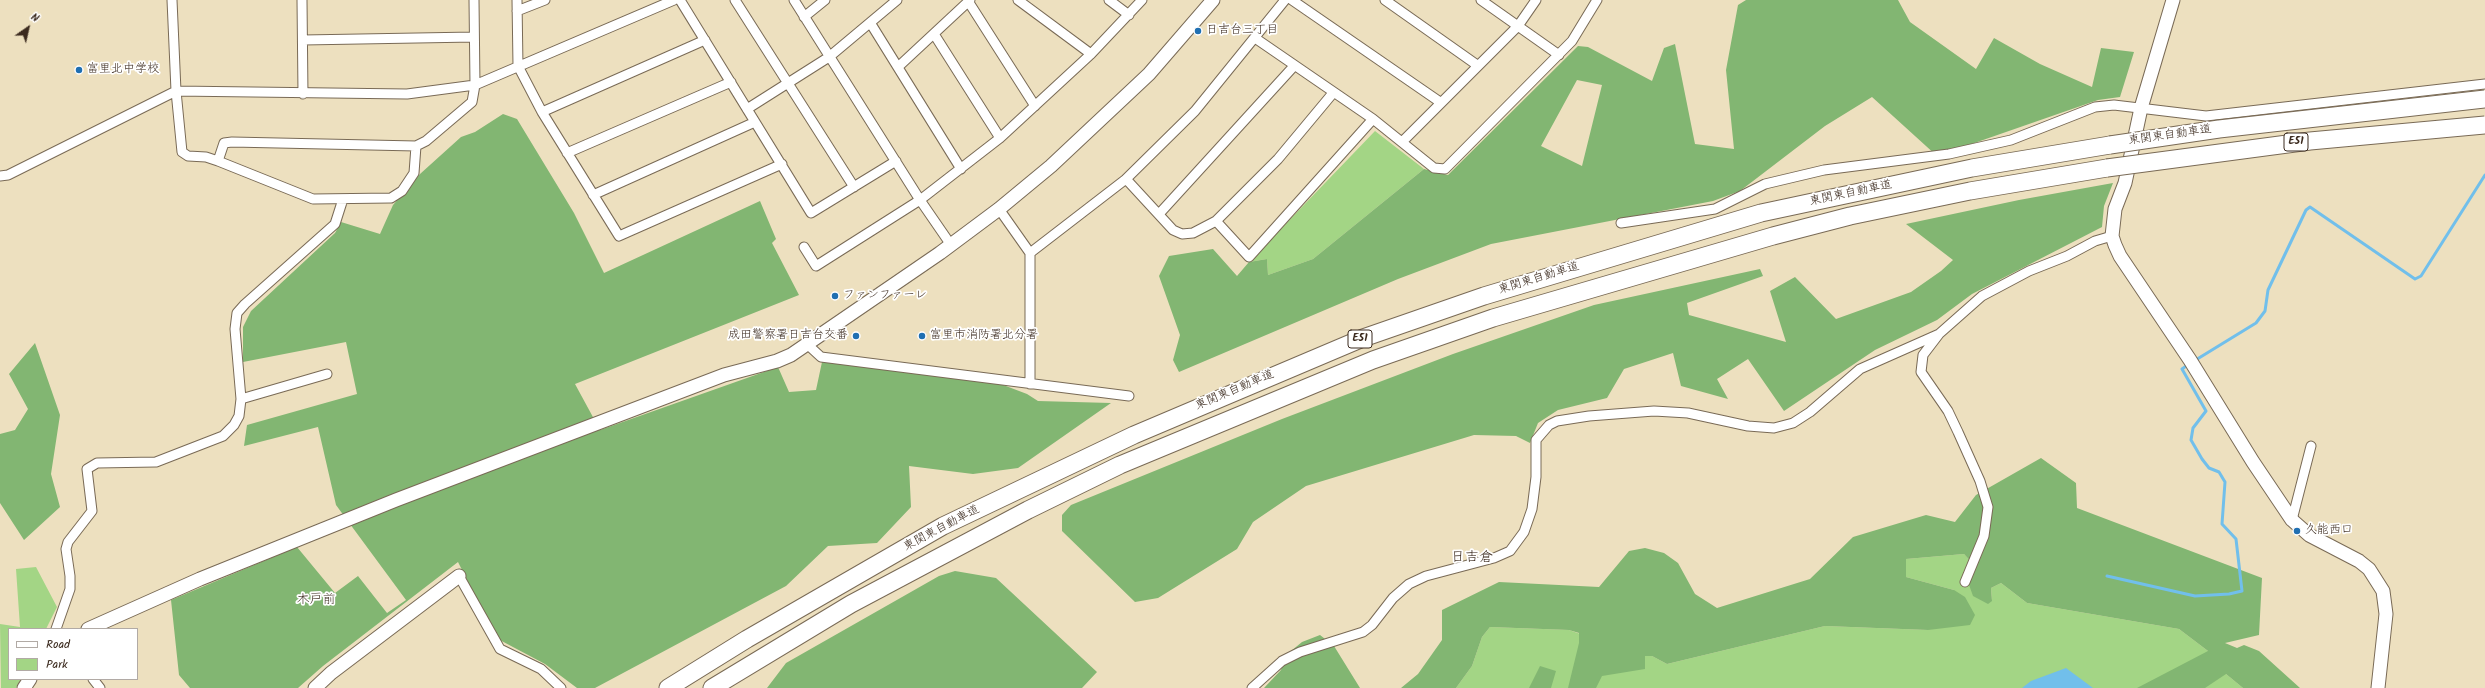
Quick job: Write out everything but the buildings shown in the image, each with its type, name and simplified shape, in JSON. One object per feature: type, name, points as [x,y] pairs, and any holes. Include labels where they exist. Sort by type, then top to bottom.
[{"type":"highway","name":"東関東自動車道","points":[[668,688],[747,639],[943,526],[1134,434],[1363,338],[1491,293],[1761,213],[1972,168],[2219,129],[2485,99]]},
{"type":"highway","name":"東関東自動車道","points":[[712,688],[851,604],[952,549],[1120,465],[1373,360],[1493,318],[1773,236],[1850,216],[1963,193],[2107,168],[2310,141],[2485,125]]},
{"type":"street","points":[[172,0],[180,149],[188,156],[206,156],[313,199],[391,198],[402,191],[414,173],[416,146]]},
{"type":"street","points":[[302,0],[304,94]]},
{"type":"street","points":[[218,161],[224,143],[232,142],[416,146],[426,141],[472,102],[475,85],[474,0]]},
{"type":"street","points":[[517,0],[518,66],[542,112],[619,236],[782,164]]},
{"type":"street","points":[[517,12],[545,0]]},
{"type":"street","points":[[0,176],[8,175],[176,91],[304,94],[407,94],[475,85],[674,0]]},
{"type":"street","points":[[680,0],[811,213],[896,161]]},
{"type":"street","points":[[736,0],[854,187]]},
{"type":"street","points":[[794,0],[920,200],[952,245]]},
{"type":"street","points":[[804,17],[825,0]]},
{"type":"street","points":[[747,109],[830,57],[871,24],[897,0]]},
{"type":"street","points":[[1018,0],[1092,54]]},
{"type":"street","points":[[1109,0],[1129,15]]},
{"type":"street","points":[[804,247],[816,266],[920,200],[1000,138],[1092,54],[1142,0]]},
{"type":"street","points":[[90,628],[200,579],[396,500],[724,375],[777,361],[808,345],[952,245],[999,209],[1102,121],[1149,74],[1213,0]]},
{"type":"street","points":[[1030,253],[1126,179],[1196,111],[1285,0]]},
{"type":"street","points":[[1292,0],[1440,102]]},
{"type":"street","points":[[1385,0],[1477,66]]},
{"type":"street","points":[[1482,0],[1559,55]]},
{"type":"street","points":[[1403,141],[1440,102],[1518,26],[1536,0]]},
{"type":"street","points":[[1255,38],[1403,141],[1434,168],[1445,169],[1572,41],[1597,0]]},
{"type":"street","points":[[2173,0],[2141,108],[2125,183],[2115,209],[2112,236],[2120,256],[2192,364],[2253,462],[2292,520],[2309,535],[2359,561],[2369,570],[2383,591],[2386,614],[2378,688]]},
{"type":"street","points":[[898,67],[969,1],[1035,106]]},
{"type":"street","points":[[871,24],[961,169]]},
{"type":"street","points":[[934,34],[1000,138]]},
{"type":"street","points":[[303,40],[474,37]]},
{"type":"street","points":[[542,112],[705,40]]},
{"type":"street","points":[[1159,214],[1294,66]]},
{"type":"street","points":[[567,153],[731,82]]},
{"type":"street","points":[[1621,223],[1715,209],[1765,184],[1824,170],[1949,154],[2011,140],[2095,106],[2114,105],[2206,116],[2485,84]]},
{"type":"street","points":[[1126,179],[1173,230],[1182,234],[1193,233],[1216,221],[1278,159],[1333,93]]},
{"type":"street","points":[[1216,221],[1249,257],[1373,120]]},
{"type":"street","points":[[593,195],[755,122]]},
{"type":"street","points":[[56,628],[70,589],[70,576],[66,549],[68,542],[92,511],[87,469],[96,463],[156,462],[223,436],[239,416],[241,399],[235,329],[237,313],[245,304],[335,224],[343,199]]},
{"type":"street","points":[[999,209],[1030,253],[1030,384]]},
{"type":"street","points":[[1965,582],[1984,536],[1988,507],[1980,480],[1948,411],[1921,372],[1923,355],[1939,334],[1982,296],[2095,242],[2112,236]]},
{"type":"street","points":[[1252,688],[1282,661],[1300,652],[1363,632],[1372,625],[1392,598],[1409,584],[1426,576],[1494,558],[1510,551],[1524,532],[1532,509],[1536,477],[1536,440],[1549,425],[1557,421],[1589,416],[1654,411],[1688,413],[1748,426],[1774,428],[1793,423],[1810,412],[1860,369],[1939,334]]},
{"type":"street","points":[[808,345],[821,357],[1129,396]]},
{"type":"street","points":[[241,399],[327,374]]},
{"type":"street","points":[[2292,520],[2311,446]]},
{"type":"street","points":[[316,688],[331,673],[459,576],[500,649],[541,669],[561,688]]},
{"type":"street","points":[[94,680],[100,688]]},
{"type":"green space","points":[[1746,0],[1898,0],[1910,22],[1976,69],[1994,38],[2040,64],[2092,87],[2101,48],[2134,52],[2120,97],[2098,100],[1937,156],[1872,97],[1825,126],[1740,191],[1713,201],[1491,244],[1398,279],[1179,372],[1173,360],[1180,335],[1159,276],[1169,256],[1213,249],[1237,276],[1249,262],[1267,259],[1268,275],[1313,259],[1424,169],[1448,175],[1578,46],[1588,47],[1652,81],[1664,48],[1675,44],[1695,144],[1734,149],[1726,70],[1738,5]],"holes":[[[1577,80],[1602,85],[1582,166],[1541,146]]]},
{"type":"green space","points":[[503,114],[517,119],[574,213],[604,273],[760,201],[776,239],[772,243],[799,295],[575,384],[600,430],[778,367],[789,392],[816,390],[822,362],[998,383],[1027,394],[1038,401],[1111,403],[1018,468],[973,474],[909,466],[911,507],[877,543],[828,546],[786,586],[595,688],[577,688],[545,664],[496,638],[458,562],[323,666],[298,688],[190,688],[179,675],[171,600],[297,547],[335,593],[358,576],[387,613],[406,600],[336,505],[318,427],[244,446],[247,425],[357,394],[346,342],[243,362],[243,327],[251,311],[335,233],[341,222],[380,234],[393,205],[420,174],[461,137],[475,132]]},
{"type":"green space","points":[[1375,131],[1424,169],[1313,259],[1268,275],[1267,259],[1249,262]]},
{"type":"green space","points":[[2113,183],[2104,206],[2102,227],[1972,294],[1937,320],[1875,350],[1784,411],[1748,359],[1717,379],[1728,399],[1681,386],[1673,353],[1624,369],[1607,398],[1558,410],[1538,423],[1530,443],[1516,436],[1474,435],[1306,486],[1253,522],[1237,549],[1158,598],[1135,602],[1062,531],[1062,515],[1071,505],[1282,419],[1453,354],[1594,305],[1760,269],[1763,276],[1687,303],[1689,315],[1786,342],[1770,291],[1795,277],[1836,319],[1911,292],[1941,271],[1953,260],[1906,224],[2019,200]]},
{"type":"green space","points":[[35,343],[60,415],[51,474],[60,507],[24,540],[0,503],[0,434],[15,430],[28,409],[9,374]]},
{"type":"green space","points":[[2041,458],[2076,483],[2077,508],[2262,578],[2259,635],[2225,643],[2237,648],[2244,645],[2259,651],[2300,688],[2243,688],[2226,674],[2205,688],[2137,688],[2208,651],[2179,629],[2027,603],[2001,583],[1991,588],[1992,601],[1988,604],[1973,596],[1968,582],[1974,565],[1964,554],[1906,559],[1906,577],[1954,590],[1965,597],[1975,615],[1970,625],[1928,630],[1825,626],[1667,664],[1652,656],[1645,656],[1645,669],[1602,676],[1596,688],[1568,688],[1579,643],[1579,633],[1569,630],[1490,627],[1482,637],[1472,666],[1456,688],[1401,688],[1418,674],[1442,640],[1442,610],[1499,582],[1599,587],[1629,551],[1645,548],[1664,553],[1678,563],[1695,594],[1717,608],[1810,579],[1853,537],[1926,515],[1955,522],[1976,495]]},
{"type":"green space","points":[[1964,554],[1974,565],[1992,601],[1991,588],[2001,583],[2027,603],[2179,629],[2208,651],[2226,674],[2243,688],[1456,688],[1472,666],[1482,637],[1490,627],[1569,630],[1644,656],[1652,656],[1667,664],[1825,626],[1928,630],[1954,590],[1906,577],[1906,559]]},
{"type":"green space","points":[[36,567],[57,607],[46,628],[8,628],[8,680],[20,680],[16,688],[1,688],[0,624],[20,627],[16,569]]},
{"type":"green space","points":[[955,571],[996,578],[1097,672],[1082,688],[767,688],[786,663],[939,576]]},
{"type":"green space","points":[[1320,635],[1334,646],[1360,688],[1264,688],[1281,670],[1285,656],[1302,642]]},
{"type":"green space","points":[[1540,666],[1556,671],[1551,688],[1529,688]]},
{"type":"water","points":[[2066,668],[2093,688],[2022,688],[2031,681]]},
{"type":"waterway","points":[[2194,361],[2256,323],[2265,311],[2268,290],[2306,210],[2310,207],[2415,279],[2421,276],[2485,175]]},
{"type":"waterway","points":[[2107,576],[2195,596],[2229,594],[2242,591],[2236,539],[2222,524],[2225,482],[2219,472],[2209,468],[2191,440],[2193,428],[2206,411],[2182,369],[2189,364]]},
{"type":"place","name":"日吉台三丁目","points":[[1198,31]]},
{"type":"place","name":"富里北中学校","points":[[79,70]]},
{"type":"place","name":"ファンファーレ","points":[[835,296]]},
{"type":"place","name":"成田警察署日吉台交番","points":[[856,336]]},
{"type":"place","name":"富里市消防署北分署","points":[[922,336]]},
{"type":"place","name":"久能西口","points":[[2297,531]]},
{"type":"district","name":"日吉倉","points":[[1472,559]]},
{"type":"district","name":"木戸前","points":[[316,601]]}]
